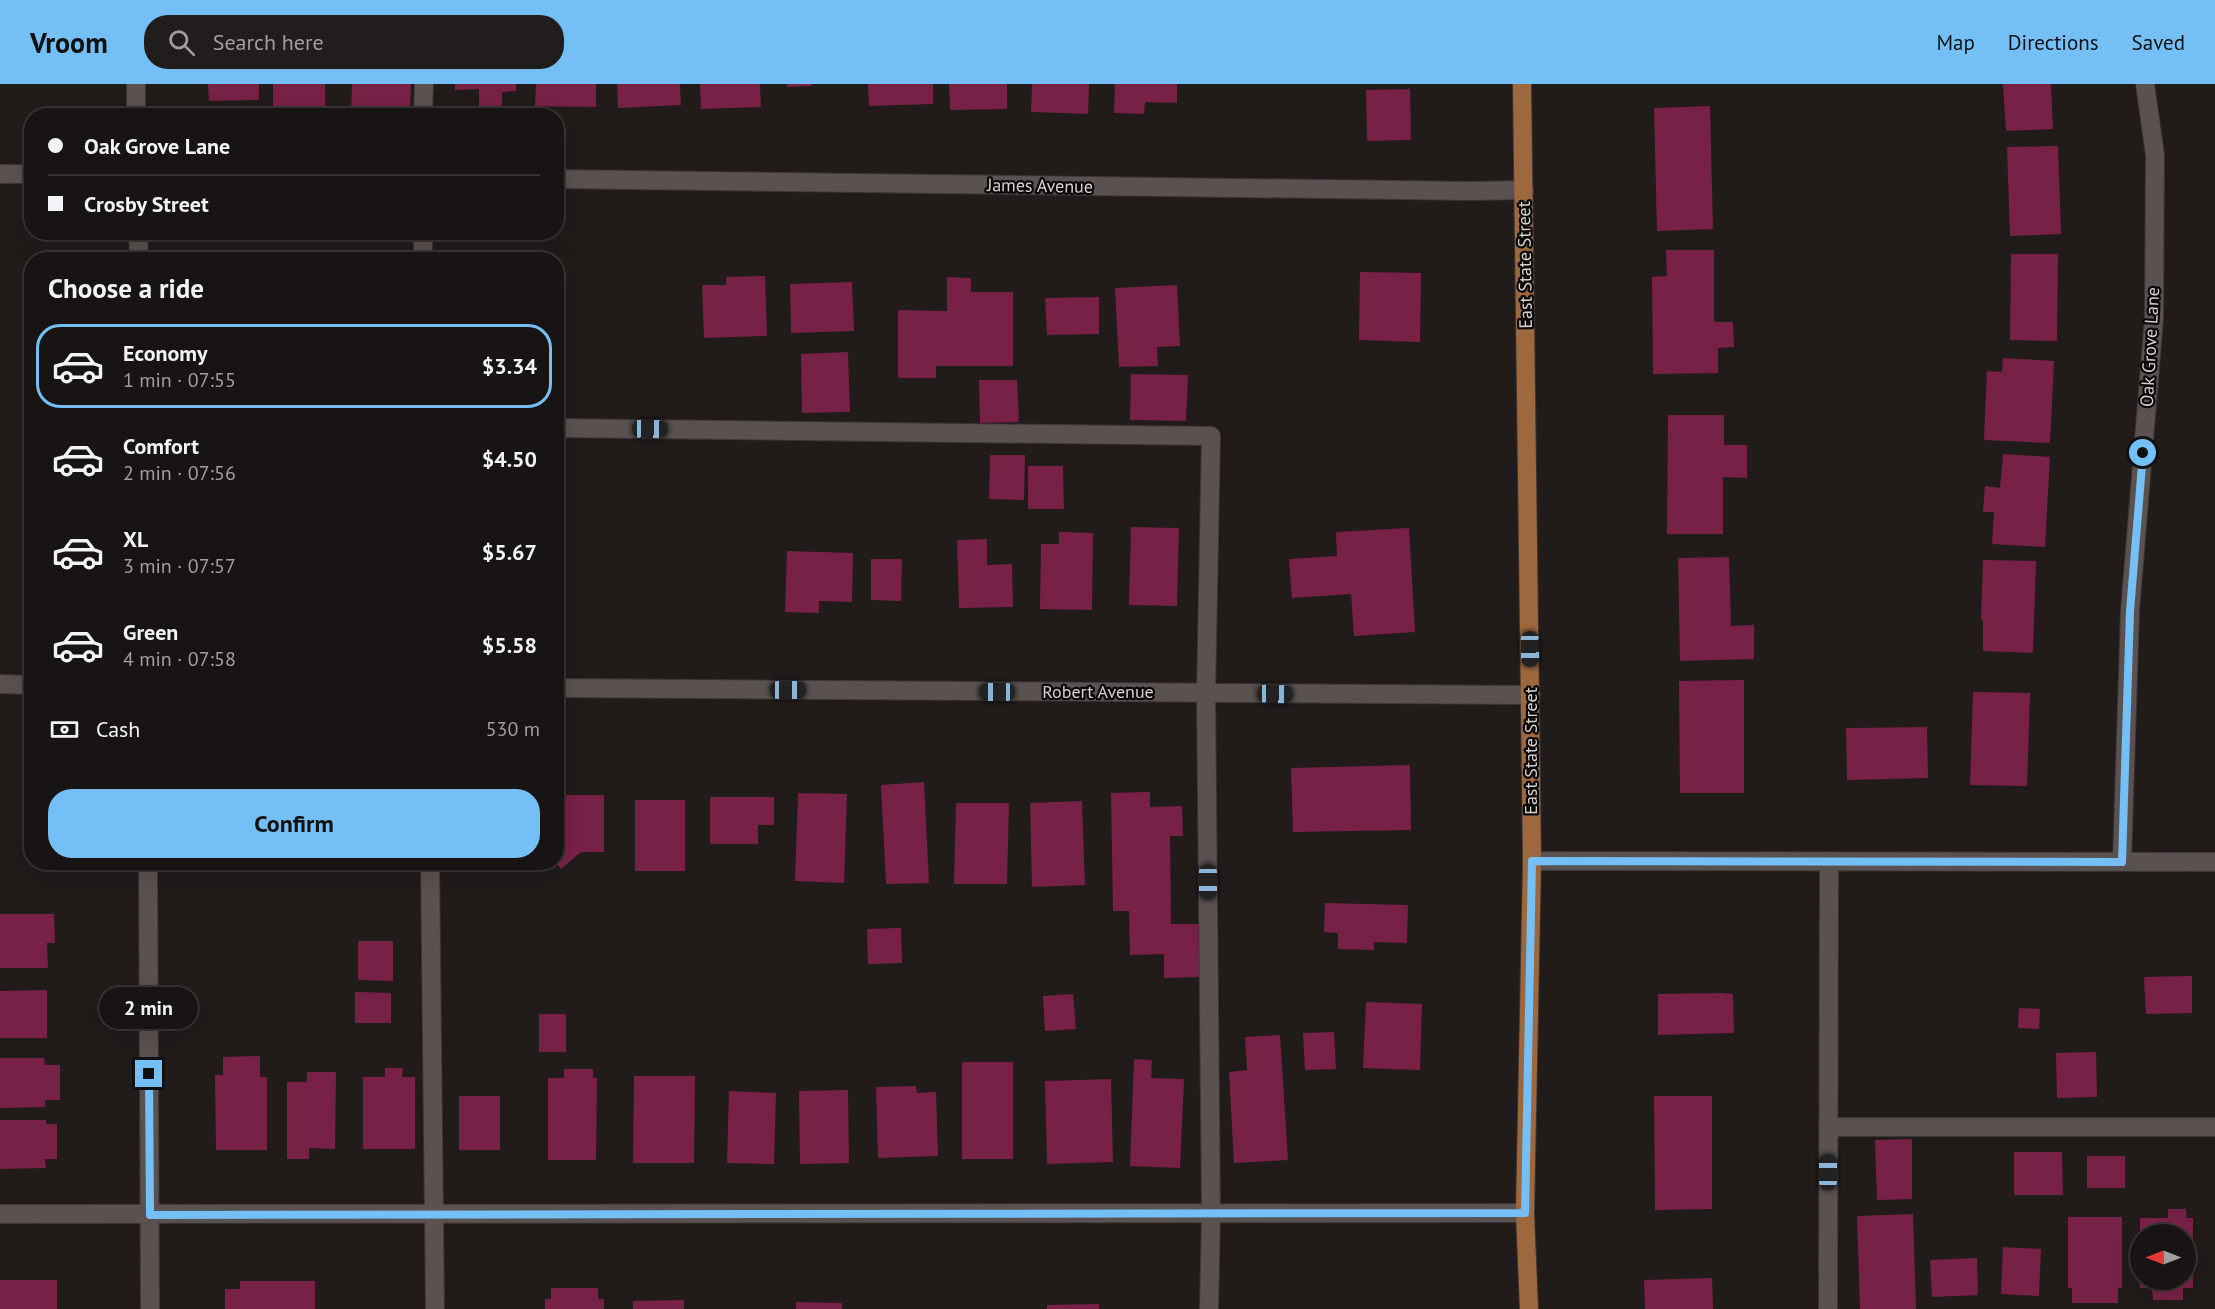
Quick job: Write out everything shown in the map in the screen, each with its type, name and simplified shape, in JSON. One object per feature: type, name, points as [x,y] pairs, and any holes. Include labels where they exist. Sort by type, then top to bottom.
[{"type":"main road","name":"East State Street","points":[[1522,84],[1532,861],[1525,1213],[1529,1309]]},
{"type":"street","points":[[136,84],[136,108]]},
{"type":"street","points":[[423,84],[423,108]]},
{"type":"street","name":"Oak Grove Lane","points":[[2122,862],[2130,611],[2154,318],[2155,155],[2145,84]]},
{"type":"street","points":[[0,174],[24,174]]},
{"type":"street","name":"James Avenue","points":[[564,179],[1471,192],[1524,190]]},
{"type":"street","points":[[564,428],[1211,436],[1206,693],[1211,1214],[1209,1309]]},
{"type":"street","points":[[0,684],[24,685]]},
{"type":"street","name":"Robert Avenue","points":[[564,688],[1531,695]]},
{"type":"street","points":[[1532,861],[2215,862]]},
{"type":"street","points":[[1828,1309],[1829,861]]},
{"type":"street","points":[[148,870],[150,1309]]},
{"type":"street","points":[[430,870],[435,1309]]},
{"type":"street","points":[[1828,1127],[2215,1127]]},
{"type":"street","points":[[0,1214],[1525,1213]]},
{"type":"building","points":[[208,84],[259,84],[259,100],[209,101]]},
{"type":"building","points":[[273,84],[325,84],[325,108],[273,108]]},
{"type":"building","points":[[352,84],[411,84],[410,108],[351,108]]},
{"type":"building","points":[[455,84],[516,84],[516,91],[502,92],[502,108],[479,108],[479,89],[455,90]]},
{"type":"building","points":[[536,84],[596,84],[596,107],[535,106]]},
{"type":"building","points":[[617,84],[680,84],[681,105],[618,108]]},
{"type":"building","points":[[700,84],[760,84],[761,107],[701,109]]},
{"type":"building","points":[[787,84],[811,84],[811,86],[787,87]]},
{"type":"building","points":[[868,84],[933,84],[933,104],[869,106]]},
{"type":"building","points":[[949,84],[1007,84],[1007,109],[950,110]]},
{"type":"building","points":[[1032,84],[1089,84],[1088,114],[1031,112]]},
{"type":"building","points":[[1115,84],[1177,84],[1177,103],[1145,102],[1144,114],[1114,113]]},
{"type":"building","points":[[2003,84],[2051,84],[2053,129],[2006,131]]},
{"type":"building","points":[[1410,89],[1411,140],[1367,141],[1366,90]]},
{"type":"building","points":[[1710,106],[1713,229],[1657,231],[1654,108]]},
{"type":"building","points":[[2058,146],[2061,234],[2010,236],[2007,147]]},
{"type":"building","points":[[1666,250],[1714,250],[1714,322],[1733,322],[1734,347],[1718,348],[1718,373],[1653,374],[1652,277],[1667,276]]},
{"type":"building","points":[[2011,254],[2058,254],[2057,341],[2010,340]]},
{"type":"building","points":[[1360,272],[1421,273],[1420,342],[1359,340]]},
{"type":"building","points":[[765,276],[767,336],[704,338],[702,285],[726,285],[726,277]]},
{"type":"building","points":[[947,277],[971,278],[971,292],[1013,292],[1013,366],[936,366],[936,378],[898,378],[898,310],[947,311]]},
{"type":"building","points":[[852,282],[854,331],[791,333],[790,284]]},
{"type":"building","points":[[1177,285],[1180,346],[1157,347],[1158,366],[1119,367],[1115,288]]},
{"type":"building","points":[[1099,297],[1099,334],[1047,335],[1045,298]]},
{"type":"building","points":[[848,352],[850,412],[802,413],[801,354]]},
{"type":"building","points":[[2003,358],[2054,361],[2050,443],[1984,440],[1987,371],[2002,372]]},
{"type":"building","points":[[1131,374],[1188,375],[1186,421],[1130,420]]},
{"type":"building","points":[[979,380],[1017,380],[1019,422],[980,423]]},
{"type":"building","points":[[1668,415],[1724,415],[1724,445],[1747,445],[1747,478],[1723,477],[1723,534],[1667,534]]},
{"type":"building","points":[[2003,454],[2050,457],[2045,547],[1992,544],[1994,512],[1983,512],[1985,486],[2000,488]]},
{"type":"building","points":[[990,455],[1025,455],[1024,500],[989,499]]},
{"type":"building","points":[[1028,466],[1063,466],[1064,509],[1028,509]]},
{"type":"building","points":[[1131,527],[1179,528],[1177,606],[1129,605]]},
{"type":"building","points":[[1409,528],[1415,632],[1354,636],[1351,594],[1292,598],[1289,559],[1337,556],[1336,532]]},
{"type":"building","points":[[1059,532],[1093,533],[1092,610],[1040,609],[1041,544],[1059,544]]},
{"type":"building","points":[[987,539],[987,565],[1012,564],[1013,607],[959,608],[957,540]]},
{"type":"building","points":[[787,551],[853,553],[852,602],[819,601],[819,613],[785,612]]},
{"type":"building","points":[[1729,557],[1731,626],[1754,625],[1754,659],[1680,661],[1678,558]]},
{"type":"building","points":[[871,559],[902,559],[901,601],[871,600]]},
{"type":"building","points":[[1983,560],[2036,561],[2033,653],[1983,651],[1983,620],[1981,620]]},
{"type":"building","points":[[1744,680],[1744,793],[1680,793],[1679,681]]},
{"type":"building","points":[[1973,692],[2030,693],[2027,786],[1970,785]]},
{"type":"building","points":[[1927,727],[1928,778],[1847,780],[1846,728]]},
{"type":"building","points":[[1410,765],[1411,830],[1293,832],[1291,768]]},
{"type":"building","points":[[924,782],[929,883],[886,884],[881,785]]},
{"type":"building","points":[[1150,792],[1150,807],[1182,806],[1183,836],[1170,836],[1171,924],[1199,924],[1200,977],[1164,978],[1164,954],[1130,955],[1129,911],[1113,911],[1111,793]]},
{"type":"building","points":[[798,793],[847,794],[844,883],[795,881]]},
{"type":"building","points":[[564,795],[604,795],[604,852],[581,852],[564,866]]},
{"type":"building","points":[[710,797],[774,797],[774,825],[758,825],[758,844],[710,844]]},
{"type":"building","points":[[635,800],[685,800],[685,871],[635,871]]},
{"type":"building","points":[[1082,801],[1085,885],[1032,887],[1030,803]]},
{"type":"building","points":[[956,803],[1009,803],[1007,884],[954,884]]},
{"type":"building","points":[[1325,903],[1408,905],[1407,943],[1374,942],[1374,950],[1338,949],[1338,933],[1324,932]]},
{"type":"building","points":[[0,914],[54,914],[55,943],[47,943],[48,968],[0,968]]},
{"type":"building","points":[[901,928],[902,963],[868,964],[867,929]]},
{"type":"building","points":[[358,941],[393,941],[393,981],[358,980]]},
{"type":"building","points":[[2192,976],[2192,1013],[2146,1014],[2144,977]]},
{"type":"building","points":[[47,990],[47,1038],[0,1038],[0,991]]},
{"type":"building","points":[[355,992],[391,993],[391,1023],[355,1023]]},
{"type":"building","points":[[1073,994],[1076,1029],[1045,1031],[1043,996]]},
{"type":"building","points":[[1658,994],[1733,994],[1734,1033],[1658,1035]]},
{"type":"building","points":[[1366,1002],[1422,1004],[1420,1070],[1363,1068]]},
{"type":"building","points":[[2019,1008],[2040,1009],[2039,1029],[2018,1028]]},
{"type":"building","points":[[539,1014],[566,1014],[566,1052],[539,1052]]},
{"type":"building","points":[[1334,1032],[1336,1069],[1305,1070],[1303,1033]]},
{"type":"building","points":[[1280,1035],[1288,1160],[1234,1163],[1229,1072],[1247,1070],[1245,1037]]},
{"type":"building","points":[[2096,1052],[2097,1097],[2057,1098],[2056,1053]]},
{"type":"building","points":[[260,1056],[260,1077],[267,1077],[267,1150],[216,1150],[215,1075],[223,1075],[223,1057]]},
{"type":"building","points":[[0,1058],[44,1058],[45,1065],[60,1065],[60,1100],[45,1100],[45,1107],[0,1108]]},
{"type":"building","points":[[1134,1059],[1152,1060],[1151,1078],[1184,1079],[1180,1168],[1130,1166]]},
{"type":"building","points":[[962,1062],[1013,1062],[1013,1159],[962,1159]]},
{"type":"building","points":[[385,1068],[403,1068],[402,1077],[415,1077],[415,1149],[363,1149],[363,1077],[385,1077]]},
{"type":"building","points":[[564,1069],[593,1069],[593,1078],[597,1078],[596,1160],[548,1160],[548,1078],[564,1078]]},
{"type":"building","points":[[307,1072],[336,1072],[335,1149],[309,1148],[309,1159],[287,1159],[287,1082],[307,1082]]},
{"type":"building","points":[[634,1076],[695,1076],[694,1163],[633,1163]]},
{"type":"building","points":[[1111,1079],[1113,1162],[1047,1164],[1045,1081]]},
{"type":"building","points":[[916,1086],[917,1093],[936,1092],[938,1156],[878,1158],[876,1087]]},
{"type":"building","points":[[848,1090],[849,1163],[800,1164],[799,1091]]},
{"type":"building","points":[[729,1091],[776,1093],[774,1164],[727,1163]]},
{"type":"building","points":[[459,1096],[500,1096],[500,1150],[459,1150]]},
{"type":"building","points":[[1654,1096],[1712,1096],[1712,1209],[1655,1210]]},
{"type":"building","points":[[0,1120],[46,1120],[46,1124],[57,1124],[57,1159],[45,1159],[46,1168],[0,1169]]},
{"type":"building","points":[[1912,1139],[1912,1199],[1877,1200],[1875,1140]]},
{"type":"building","points":[[2014,1152],[2062,1152],[2063,1195],[2014,1195]]},
{"type":"building","points":[[2087,1156],[2125,1156],[2125,1188],[2087,1188]]},
{"type":"building","points":[[2168,1209],[2186,1209],[2186,1218],[2193,1218],[2193,1224],[2140,1224],[2140,1218],[2168,1218]]},
{"type":"building","points":[[1913,1214],[1916,1309],[1860,1309],[1857,1216]]},
{"type":"building","points":[[2068,1217],[2122,1217],[2122,1288],[2118,1288],[2118,1303],[2072,1303],[2072,1288],[2068,1288]]},
{"type":"building","points":[[2003,1247],[2041,1249],[2039,1296],[2001,1294]]},
{"type":"building","points":[[1977,1258],[1978,1295],[1932,1297],[1930,1260]]},
{"type":"building","points":[[1712,1278],[1713,1309],[1645,1309],[1644,1280]]},
{"type":"building","points":[[0,1280],[57,1280],[57,1309],[0,1309]]},
{"type":"building","points":[[240,1281],[315,1281],[315,1309],[225,1309],[225,1289],[240,1289]]},
{"type":"building","points":[[551,1288],[598,1288],[598,1299],[604,1299],[604,1309],[545,1309],[545,1299],[551,1299]]},
{"type":"building","points":[[2152,1290],[2183,1290],[2183,1300],[2153,1300]]},
{"type":"building","points":[[684,1300],[684,1309],[633,1309],[633,1301]]},
{"type":"building","points":[[796,1302],[842,1303],[842,1309],[796,1309]]},
{"type":"building","points":[[1099,1304],[1099,1309],[1047,1309],[1047,1305]]},
{"type":"route","points":[[149,1074],[150,1215],[1525,1213],[1532,861],[2122,862],[2130,611],[2143,453]]}]
